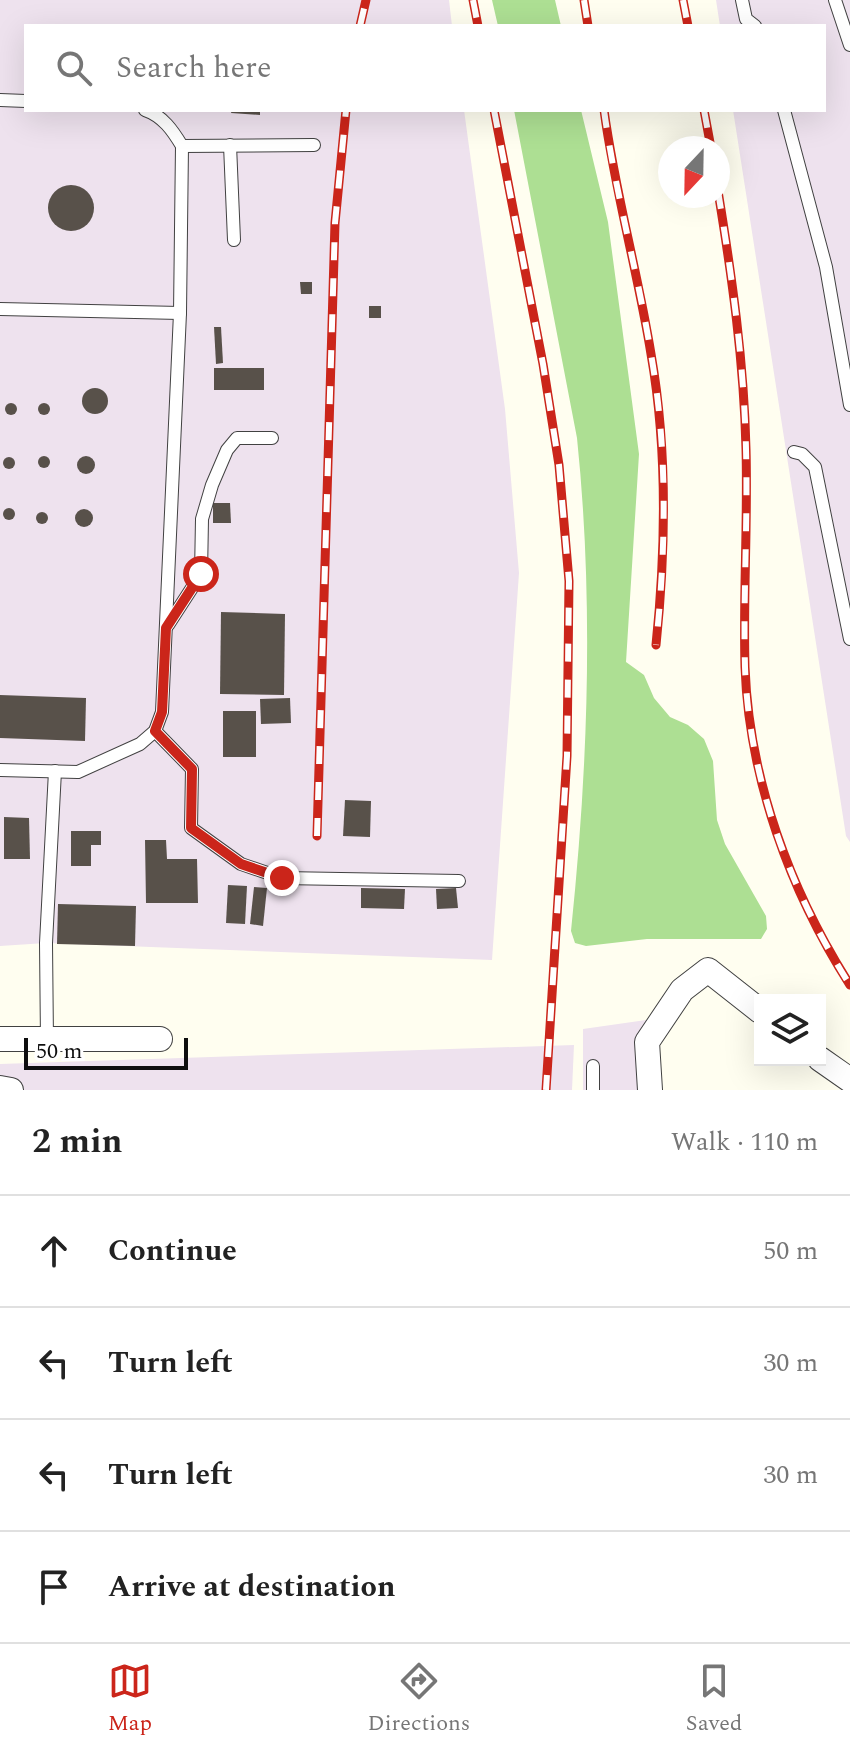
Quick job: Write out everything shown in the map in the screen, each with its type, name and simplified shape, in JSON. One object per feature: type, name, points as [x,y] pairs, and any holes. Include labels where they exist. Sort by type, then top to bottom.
[{"type":"street","points":[[650,1090],[647,1042],[682,990],[708,970],[754,1006]]},
{"type":"street","points":[[0,1039],[160,1039]]},
{"type":"street","points":[[826,1063],[850,1080]]},
{"type":"street","points":[[0,1088],[11,1090]]},
{"type":"lane","points":[[742,0],[746,19],[752,24]]},
{"type":"lane","points":[[835,0],[850,45]]},
{"type":"lane","points":[[0,100],[24,101]]},
{"type":"lane","points":[[0,770],[78,772],[140,744],[155,731],[162,712],[180,313],[182,146],[172,130],[151,112]]},
{"type":"lane","points":[[785,112],[826,267],[850,405]]},
{"type":"lane","points":[[230,145],[234,240]]},
{"type":"lane","points":[[182,146],[314,145]]},
{"type":"lane","points":[[0,309],[180,313]]},
{"type":"lane","points":[[166,628],[201,574],[202,519],[227,450],[237,438],[272,438]]},
{"type":"lane","points":[[794,452],[802,454],[815,467],[850,639]]},
{"type":"lane","points":[[155,731],[192,769],[191,828],[241,864],[282,878],[459,881]]},
{"type":"lane","points":[[47,1041],[46,943],[55,771]]},
{"type":"lane","points":[[593,1066],[593,1090]]},
{"type":"shaded area","points":[[0,0],[449,0],[452,24],[24,24],[24,112],[464,112],[505,409],[519,573],[492,960],[46,943],[0,946]]},
{"type":"shaded area","points":[[716,0],[850,0],[850,842],[846,836],[733,112],[826,112],[826,24],[720,24]]},
{"type":"shaded area","points":[[646,1020],[660,1090],[583,1090],[583,1029]]},
{"type":"shaded area","points":[[574,1045],[572,1090],[0,1090],[0,1064]]},
{"type":"green space","points":[[492,0],[555,0],[561,24],[498,24]]},
{"type":"green space","points":[[514,112],[581,112],[608,222],[639,454],[626,662],[644,675],[654,698],[670,717],[688,725],[704,739],[713,761],[717,820],[725,844],[766,916],[767,929],[761,939],[647,939],[586,946],[575,943],[571,931],[582,808],[587,685],[586,561],[577,438]]},
{"type":"building","points":[[260,112],[260,115],[231,113]]},
{"type":"building","points":[[71,185],[88,191],[94,208],[88,225],[71,231],[54,225],[48,208],[54,191]]},
{"type":"building","points":[[300,282],[312,282],[312,294],[301,294]]},
{"type":"building","points":[[369,306],[381,306],[381,318],[369,318]]},
{"type":"building","points":[[214,327],[221,327],[223,363],[216,364]]},
{"type":"building","points":[[214,368],[264,368],[264,390],[214,390]]},
{"type":"building","points":[[95,388],[104,392],[108,401],[104,410],[95,414],[86,410],[82,401],[86,392]]},
{"type":"building","points":[[11,403],[17,409],[11,415],[5,409]]},
{"type":"building","points":[[44,403],[50,409],[44,415],[38,409]]},
{"type":"building","points":[[44,456],[50,462],[44,468],[38,462]]},
{"type":"building","points":[[82,456],[90,456],[95,465],[93,472],[82,474],[77,469],[77,461]]},
{"type":"building","points":[[9,457],[15,463],[9,469],[3,463]]},
{"type":"building","points":[[213,503],[230,503],[231,523],[213,523]]},
{"type":"building","points":[[9,508],[15,514],[9,520],[3,514]]},
{"type":"building","points":[[80,509],[88,509],[93,518],[91,525],[80,527],[75,522],[75,514]]},
{"type":"building","points":[[42,512],[48,518],[42,524],[36,518]]},
{"type":"building","points":[[221,612],[285,614],[284,695],[220,694]]},
{"type":"building","points":[[0,695],[86,698],[85,741],[0,738]]},
{"type":"building","points":[[290,698],[291,723],[261,724],[260,699]]},
{"type":"building","points":[[223,711],[256,711],[256,757],[223,757]]},
{"type":"building","points":[[345,800],[371,801],[370,837],[343,836]]},
{"type":"building","points":[[4,817],[29,818],[30,859],[4,859]]},
{"type":"building","points":[[71,831],[101,831],[101,845],[91,845],[91,866],[71,866]]},
{"type":"building","points":[[145,840],[166,840],[167,859],[197,859],[198,903],[146,903]]},
{"type":"building","points":[[228,885],[247,886],[245,924],[226,923]]},
{"type":"building","points":[[254,887],[267,888],[263,926],[250,924]]},
{"type":"building","points":[[361,888],[405,889],[404,909],[361,908]]},
{"type":"building","points":[[456,888],[458,908],[437,909],[436,889]]},
{"type":"building","points":[[58,904],[136,906],[135,946],[57,944]]},
{"type":"railway","points":[[360,24],[366,0]]},
{"type":"railway","points":[[473,0],[478,24]]},
{"type":"railway","points":[[584,0],[588,24]]},
{"type":"railway","points":[[683,0],[688,24]]},
{"type":"railway","points":[[317,836],[335,223],[346,112]]},
{"type":"railway","points":[[494,112],[543,364],[559,465],[569,581],[567,756],[546,1090]]},
{"type":"railway","points":[[604,112],[657,390],[664,500],[656,645]]},
{"type":"railway","points":[[704,112],[709,136]]},
{"type":"railway","points":[[720,208],[743,384],[745,667],[755,751],[776,833],[791,873],[828,949],[850,985]]},
{"type":"route","points":[[201,574],[166,628],[162,712],[155,731],[192,769],[191,828],[241,864],[282,878]]}]
